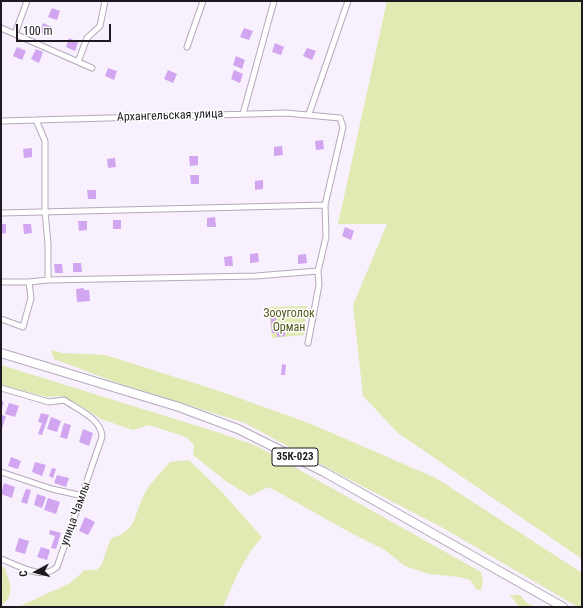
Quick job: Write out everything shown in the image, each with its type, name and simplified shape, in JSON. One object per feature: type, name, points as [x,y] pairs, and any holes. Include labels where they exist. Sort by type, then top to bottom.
[{"type":"main road","name":"35К-023","points":[[1,353],[179,407],[238,429],[324,472],[563,607]]},
{"type":"street","points":[[15,34],[27,1]]},
{"type":"street","points":[[78,62],[88,38],[100,26],[105,1]]},
{"type":"street","points":[[187,47],[203,1]]},
{"type":"street","points":[[243,114],[274,1]]},
{"type":"street","points":[[310,114],[348,1]]},
{"type":"street","points":[[1,28],[92,68]]},
{"type":"street","name":"Архангельская улица","points":[[1,121],[243,114],[310,114],[340,118],[343,127],[325,205]]},
{"type":"street","points":[[36,120],[45,141],[44,211],[48,244],[48,280]]},
{"type":"street","points":[[1,213],[44,211],[132,211],[325,205],[326,237],[318,271],[319,285],[308,343]]},
{"type":"street","points":[[1,282],[256,276],[318,271]]},
{"type":"street","points":[[1,319],[23,327],[31,298],[30,282]]},
{"type":"street","name":"улица Чамлы","points":[[1,388],[49,402],[64,400],[100,427],[102,437],[83,496],[57,567],[52,571],[41,574],[1,559]]},
{"type":"street","points":[[1,472],[52,489],[83,496]]},
{"type":"green space","points":[[387,1],[582,1],[582,559],[398,433],[363,396],[353,305],[387,224],[338,224]]},
{"type":"green space","name":"Зооуголок Орман","points":[[307,306],[304,335],[272,338],[268,307]]},
{"type":"green space","points":[[51,350],[62,353],[106,355],[225,393],[311,424],[436,478],[582,573],[582,607],[578,607],[443,528],[245,423],[115,382],[54,359]]},
{"type":"green space","points":[[1,365],[220,433],[257,446],[481,572],[483,582],[481,590],[477,590],[470,580],[459,577],[429,574],[405,566],[385,550],[351,533],[269,487],[250,496],[227,482],[193,455],[194,445],[186,437],[149,425],[133,430],[101,419],[69,399],[58,396],[47,397],[1,385]]},
{"type":"green space","points":[[189,460],[222,492],[262,537],[250,552],[238,573],[223,607],[18,607],[70,583],[85,570],[96,570],[101,566],[111,538],[120,535],[131,526],[146,491],[154,480],[170,462]]},
{"type":"green space","points":[[1,565],[5,568],[9,579],[10,593],[6,602],[1,606]]},
{"type":"green space","points":[[510,595],[520,595],[527,603],[535,607],[519,607]]},
{"type":"building","points":[[52,8],[60,11],[57,20],[48,17]]},
{"type":"building","points":[[43,23],[52,27],[49,36],[40,32]]},
{"type":"building","points":[[244,28],[253,31],[249,40],[240,37]]},
{"type":"building","points":[[69,38],[78,42],[75,51],[66,47]]},
{"type":"building","points":[[275,43],[284,47],[281,55],[272,52]]},
{"type":"building","points":[[17,47],[26,51],[22,60],[13,56]]},
{"type":"building","points":[[307,48],[316,51],[312,60],[303,56]]},
{"type":"building","points":[[36,49],[43,52],[39,63],[31,59]]},
{"type":"building","points":[[236,56],[245,60],[242,69],[233,65]]},
{"type":"building","points":[[108,68],[117,71],[114,80],[105,76]]},
{"type":"building","points":[[168,70],[177,74],[173,83],[164,79]]},
{"type":"building","points":[[234,70],[243,74],[240,83],[231,79]]},
{"type":"building","points":[[323,140],[324,149],[316,150],[315,141]]},
{"type":"building","points":[[282,146],[283,155],[274,156],[274,147]]},
{"type":"building","points":[[32,148],[32,157],[24,158],[23,149]]},
{"type":"building","points":[[189,156],[198,156],[198,165],[190,166]]},
{"type":"building","points":[[115,158],[116,167],[108,168],[107,159]]},
{"type":"building","points":[[190,175],[199,175],[199,184],[191,184]]},
{"type":"building","points":[[263,180],[263,189],[255,190],[255,181]]},
{"type":"building","points":[[87,190],[96,190],[96,199],[88,199]]},
{"type":"building","points":[[215,217],[216,227],[207,227],[207,218]]},
{"type":"building","points":[[113,220],[121,220],[121,229],[113,229]]},
{"type":"building","points":[[78,221],[87,221],[87,230],[79,231]]},
{"type":"building","points":[[1,224],[6,224],[6,233],[1,234]]},
{"type":"building","points":[[23,224],[31,224],[32,233],[24,234]]},
{"type":"building","points":[[345,227],[354,231],[351,240],[342,236]]},
{"type":"building","points":[[258,253],[259,262],[250,263],[250,254]]},
{"type":"building","points":[[306,254],[307,263],[298,264],[298,255]]},
{"type":"building","points":[[232,256],[233,266],[225,266],[224,257]]},
{"type":"building","points":[[73,263],[81,263],[82,272],[73,272]]},
{"type":"building","points":[[54,264],[62,264],[63,273],[55,273]]},
{"type":"building","points":[[84,288],[84,290],[89,290],[90,301],[77,302],[76,289]]},
{"type":"building","points":[[275,310],[277,333],[272,333],[270,311]]},
{"type":"building","points":[[285,326],[285,336],[277,337],[277,327]]},
{"type":"building","points":[[282,364],[286,365],[285,375],[281,375]]},
{"type":"building","points":[[1,401],[4,402],[1,411]]},
{"type":"building","points":[[9,403],[19,406],[15,417],[5,414]]},
{"type":"building","points":[[41,413],[49,415],[42,435],[38,434],[42,423],[38,422]]},
{"type":"building","points":[[1,415],[6,416],[1,432]]},
{"type":"building","points":[[51,417],[61,421],[57,432],[47,429]]},
{"type":"building","points":[[64,423],[71,425],[67,439],[60,437]]},
{"type":"building","points":[[83,429],[93,433],[89,446],[79,442]]},
{"type":"building","points":[[11,457],[21,461],[18,469],[8,466]]},
{"type":"building","points":[[35,462],[46,465],[42,476],[32,472]]},
{"type":"building","points":[[52,468],[56,469],[53,478],[49,476]]},
{"type":"building","points":[[57,475],[69,478],[66,487],[54,483]]},
{"type":"building","points":[[4,483],[15,487],[12,498],[1,494]]},
{"type":"building","points":[[26,489],[31,490],[27,504],[21,502]]},
{"type":"building","points":[[37,494],[46,497],[42,508],[34,505]]},
{"type":"building","points":[[48,498],[60,502],[56,514],[44,510]]},
{"type":"building","points":[[85,517],[95,522],[88,535],[79,531]]},
{"type":"building","points":[[50,530],[61,533],[56,549],[51,548],[55,536],[49,534]]},
{"type":"building","points":[[19,538],[29,541],[25,554],[15,551]]},
{"type":"building","points":[[41,547],[50,550],[47,560],[37,557]]}]
